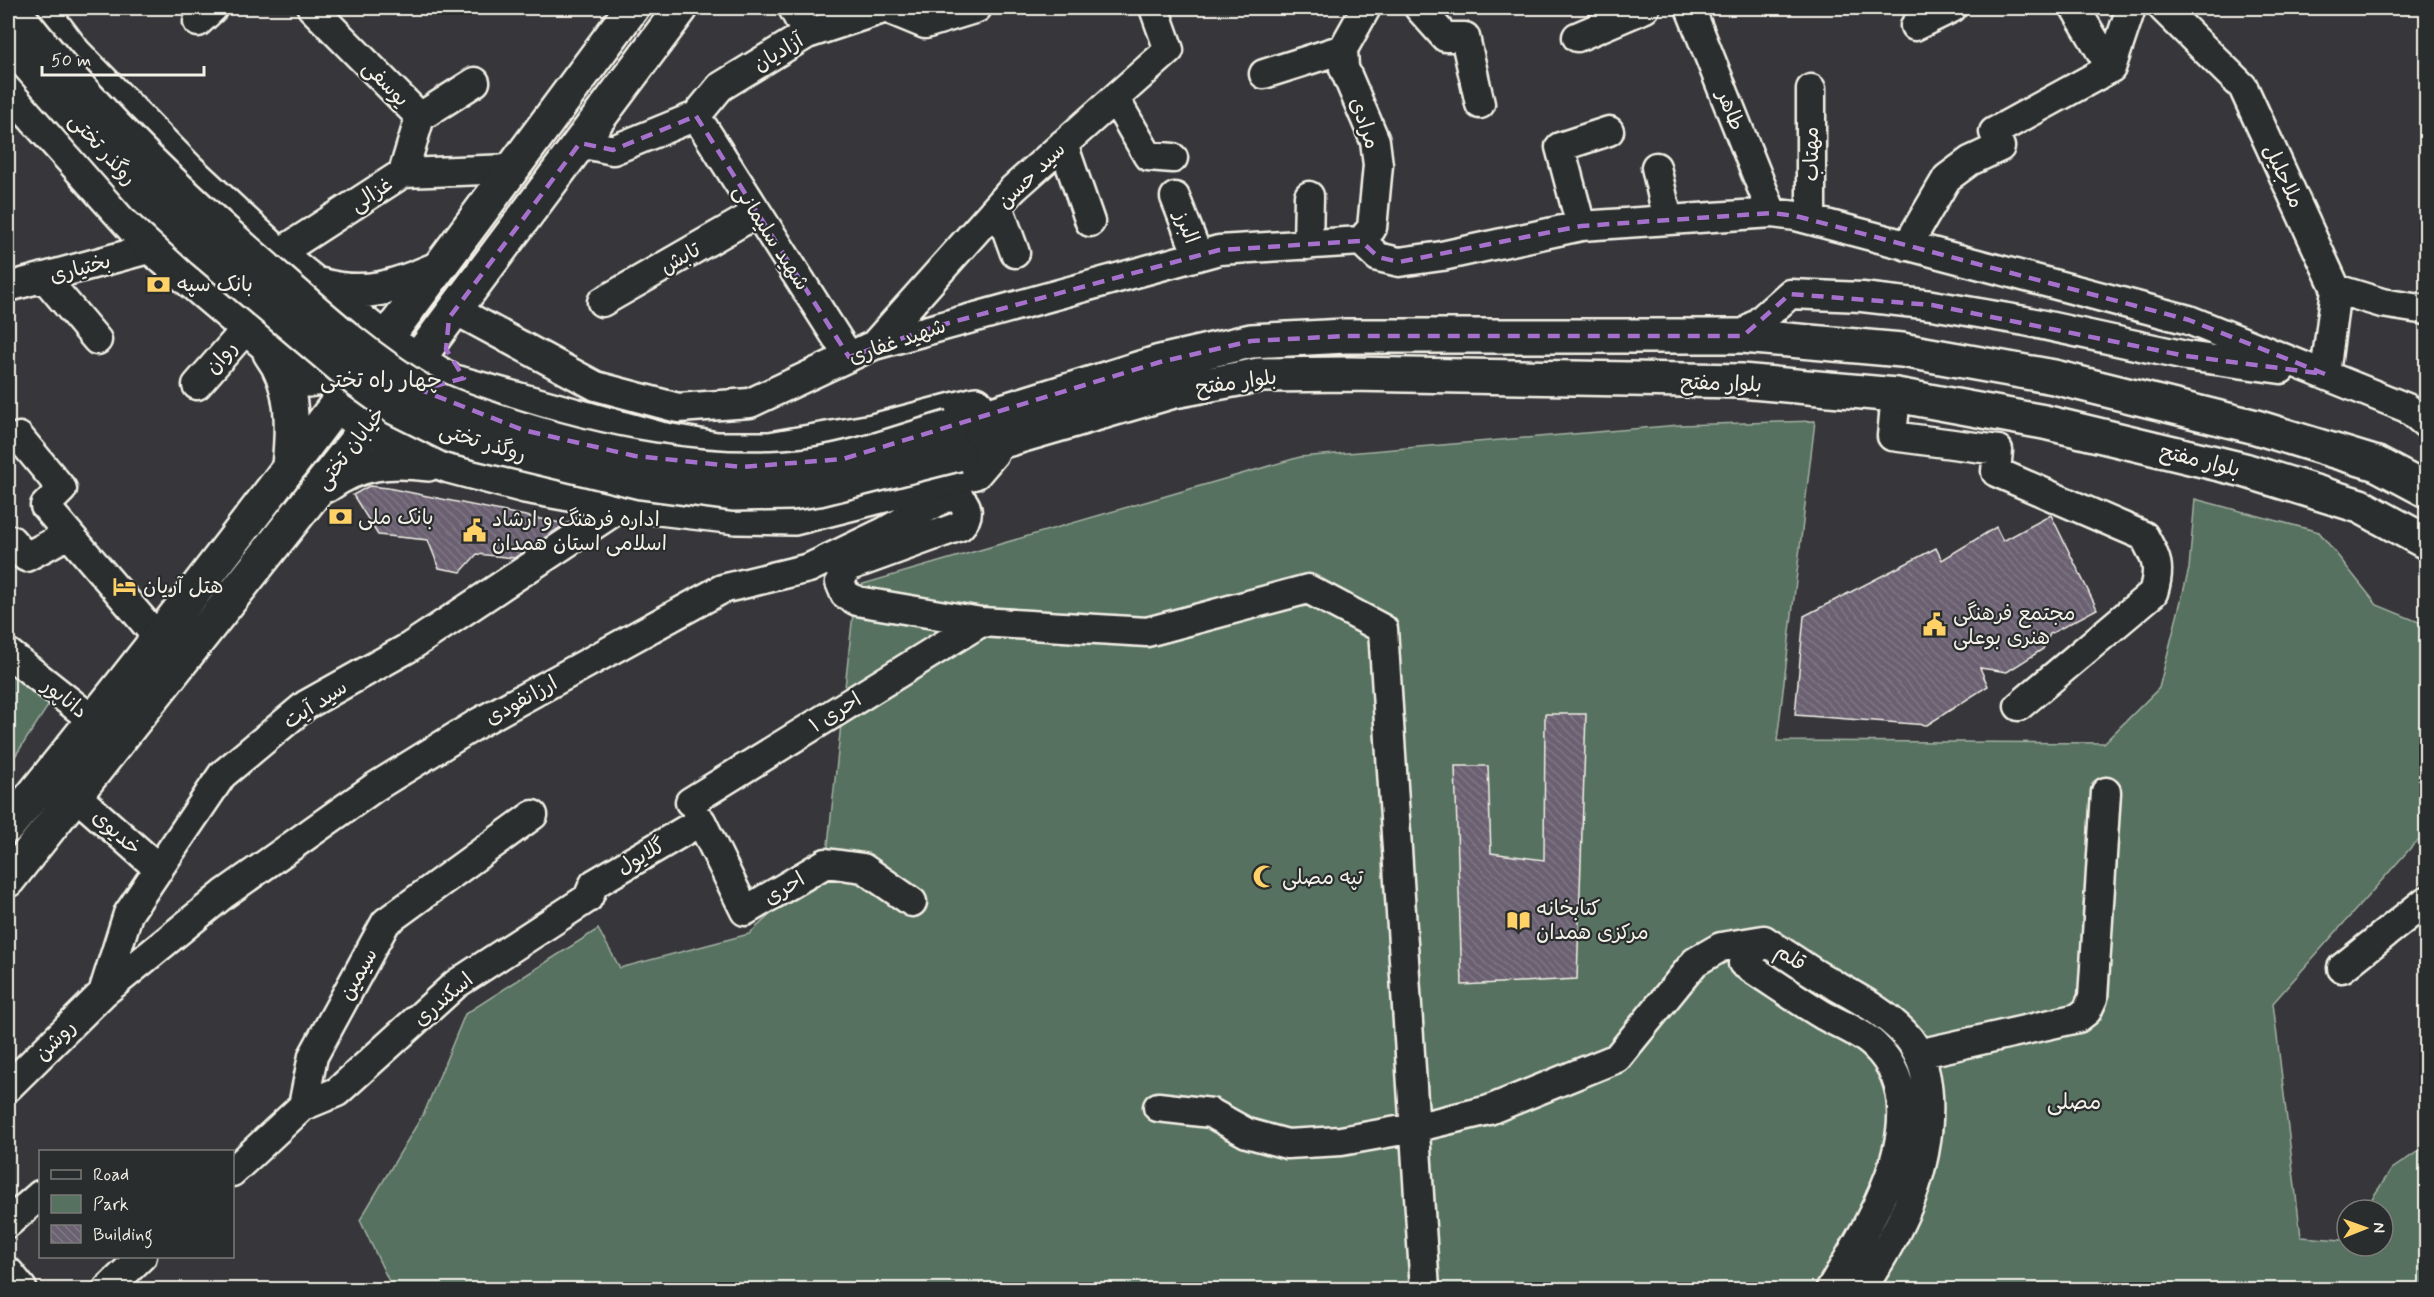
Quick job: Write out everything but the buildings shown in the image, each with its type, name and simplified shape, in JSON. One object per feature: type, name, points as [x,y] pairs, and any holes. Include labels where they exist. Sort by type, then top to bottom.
[{"type":"main road","name":"روگذر تختی","points":[[12,8],[80,88],[196,207],[338,331],[424,393],[523,430],[635,456],[701,466],[761,467],[815,464],[867,452],[961,451]]},
{"type":"main road","points":[[40,8],[75,53],[156,137],[278,254],[384,339],[417,362],[451,381],[660,439],[716,449],[770,449],[873,430],[981,402],[1019,406]]},
{"type":"main road","name":"خیابان تختی","points":[[8,826],[94,721],[290,466],[632,8]]},
{"type":"main road","name":"خیابان تختی","points":[[8,880],[367,427],[681,8]]},
{"type":"main road","name":"روگذر تختی","points":[[8,41],[145,197],[202,250],[357,380],[396,408],[454,437],[641,482],[733,494],[792,493],[819,489],[961,451]]},
{"type":"main road","points":[[8,87],[152,248],[308,380],[325,378],[342,371],[351,359],[359,331],[356,315]]},
{"type":"main road","points":[[316,283],[342,290],[363,292],[408,281],[437,269]]},
{"type":"main road","points":[[452,314],[445,341],[449,356],[455,364],[476,379],[533,405]]},
{"type":"main road","points":[[254,335],[274,359],[288,393],[292,430],[290,466]]},
{"type":"main road","name":"بلوار مفتح","points":[[961,451],[1019,406],[1160,362],[1251,341],[1345,336],[1743,336],[1902,350],[2054,377],[2267,430],[2377,464],[2427,490]]},
{"type":"main road","name":"بلوار مفتح","points":[[961,451],[1001,442],[1174,391],[1259,375],[1741,381],[1896,395],[2044,422],[2244,470],[2360,506],[2427,542]]},
{"type":"main road","points":[[410,450],[404,417],[411,398],[427,387],[451,381]]},
{"type":"main road","points":[[335,405],[367,427],[410,450],[449,466],[525,486],[625,504],[736,517],[794,518],[961,451]]},
{"type":"main road","points":[[315,493],[350,471],[375,463],[405,461],[449,466]]},
{"type":"main road","points":[[8,1275],[20,1290]]},
{"type":"street","name":"یوسفی","points":[[312,8],[420,117],[403,173]]},
{"type":"street","points":[[793,8],[807,34]]},
{"type":"street","name":"آزادیان","points":[[696,116],[720,87],[807,34],[866,11],[886,8],[925,24],[977,8]]},
{"type":"street","name":"سید حسن","points":[[862,351],[1013,189],[1169,50],[1154,8]]},
{"type":"street","points":[[1264,74],[1343,49],[1366,8]]},
{"type":"street","points":[[1419,8],[1445,37],[1465,37],[1480,104]]},
{"type":"street","points":[[1577,37],[1645,8]]},
{"type":"street","name":"طاهر","points":[[1690,8],[1772,213]]},
{"type":"street","points":[[1915,27],[1952,8]]},
{"type":"street","points":[[2074,8],[2111,68]]},
{"type":"street","points":[[1907,246],[1947,178],[1970,161],[2000,147],[1994,132],[2111,68],[2131,8]]},
{"type":"street","name":"ملاجلیل","points":[[2163,8],[2243,87],[2336,289]]},
{"type":"street","name":"مرادی","points":[[1343,49],[1344,68],[1375,141],[1378,165],[1371,228],[1361,242]]},
{"type":"street","points":[[420,117],[475,82]]},
{"type":"street","name":"مهتاب","points":[[1811,89],[1811,220]]},
{"type":"street","points":[[1115,99],[1148,156],[1173,158]]},
{"type":"street","points":[[580,142],[613,150],[696,116]]},
{"type":"street","name":"شهید سلیمانی","points":[[696,116],[757,213],[862,351]]},
{"type":"street","points":[[1581,226],[1560,147],[1609,131]]},
{"type":"street","points":[[1064,144],[1090,222]]},
{"type":"street","points":[[1656,167],[1668,220]]},
{"type":"street","name":"غزالی","points":[[278,254],[403,173],[511,169]]},
{"type":"street","points":[[1308,245],[1309,196]]},
{"type":"street","name":"البرز","points":[[1175,197],[1198,256]]},
{"type":"street","points":[[998,206],[1015,253]]},
{"type":"street","name":"تابش","points":[[602,302],[757,213]]},
{"type":"street","points":[[1361,242],[1378,257],[1399,262],[1442,256],[1581,226],[1772,213],[1811,220],[2189,320],[2407,408],[2427,423]]},
{"type":"street","name":"شهید غفاری","points":[[452,314],[596,386],[678,408],[750,403],[862,351],[1198,256],[1250,247],[1361,242]]},
{"type":"street","name":"بختیاری","points":[[8,287],[152,248]]},
{"type":"street","points":[[44,277],[97,340]]},
{"type":"street","points":[[2325,374],[2336,289],[2382,303],[2427,310]]},
{"type":"street","points":[[1743,336],[1790,294],[1862,297],[1932,305],[2025,321],[2186,356],[2325,374]]},
{"type":"street","name":"روان","points":[[197,385],[254,335]]},
{"type":"street","points":[[1896,395],[1892,436],[1998,450]]},
{"type":"street","points":[[2002,414],[1996,472],[2144,536],[2154,555],[2159,574],[2153,593],[2019,706]]},
{"type":"street","points":[[19,437],[62,489],[45,506],[158,638]]},
{"type":"street","name":"ارزانفودی","points":[[103,993],[224,894],[375,787],[480,722],[722,589],[809,568],[886,531],[944,498],[961,451]]},
{"type":"street","points":[[944,498],[957,497],[967,507],[968,514],[960,526],[847,567],[841,576],[845,594],[857,601],[981,622],[1147,632],[1308,589],[1383,629],[1425,1290]]},
{"type":"street","name":"سید آیت","points":[[103,993],[128,914],[222,775],[306,705],[408,648],[625,504]]},
{"type":"street","points":[[11,540],[26,557],[69,534]]},
{"type":"street","name":"احری ۱","points":[[695,811],[981,622]]},
{"type":"street","name":"داناپور","points":[[8,653],[94,721]]},
{"type":"street","points":[[1918,1054],[2078,1018],[2087,1011],[2093,998],[2106,792]]},
{"type":"street","name":"خدیوی","points":[[75,795],[159,869]]},
{"type":"street","name":"گلایول","points":[[588,898],[594,884],[695,811]]},
{"type":"street","name":"احری","points":[[695,811],[744,911],[826,863],[863,868],[912,902]]},
{"type":"street","name":"سیمین","points":[[303,1106],[313,1056],[386,922],[533,815]]},
{"type":"street","name":"اسکندری","points":[[303,1106],[337,1092],[456,984],[588,898]]},
{"type":"street","points":[[2343,968],[2427,902]]},
{"type":"street","points":[[1158,1107],[1212,1113],[1247,1133],[1287,1144],[1341,1141],[1414,1128],[1489,1110],[1617,1058],[1695,962],[1721,947],[1764,940]]},
{"type":"street","name":"قلم","points":[[1830,1290],[1875,1214],[1894,1165],[1903,1109],[1894,1071],[1874,1044],[1743,963],[1764,940],[1815,973],[1863,999],[1905,1034],[1918,1054],[1928,1089],[1929,1118],[1924,1161],[1908,1209],[1861,1290]]},
{"type":"street","name":"روشن","points":[[8,1087],[103,993]]},
{"type":"street","points":[[234,1170],[303,1106]]},
{"type":"street","points":[[8,1223],[39,1196]]},
{"type":"street","points":[[107,1290],[141,1258]]},
{"type":"highlighted area","points":[[696,116],[849,357],[934,327],[1219,250],[1361,241],[1378,257],[1399,262],[1581,226],[1772,213],[1796,216],[2189,320],[2325,374],[2186,356],[1932,305],[1790,294],[1743,336],[1345,336],[1251,341],[1160,362],[843,459],[742,467],[635,456],[523,430],[421,390],[464,378],[446,349],[449,318],[580,143],[613,150]]},
{"type":"green space","points":[[1815,421],[1777,741],[2104,743],[2159,688],[2189,569],[2195,499],[2319,532],[2377,605],[2426,625],[2426,836],[2414,844],[2273,1003],[2301,1237],[2335,1239],[2335,1258],[2395,1258],[2395,1198],[2372,1198],[2392,1169],[2426,1146],[2426,1289],[393,1290],[360,1220],[425,1111],[465,1014],[598,929],[620,968],[749,934],[826,863],[856,586],[1300,457],[1679,425]]},
{"type":"green space","points":[[8,665],[52,700],[8,767]]},
{"type":"place","name":"بانک سپه","points":[[159,284]]},
{"type":"place","name":"بانک ملی","points":[[340,517]]},
{"type":"place","name":"اداره فرهنگ و ارشاد اسلامی استان همدان","points":[[474,531]]},
{"type":"place","name":"هتل آریان","points":[[125,586]]},
{"type":"place","name":"مجتمع فرهنگی هنری بوعلی","points":[[1935,625]]},
{"type":"place","name":"تپه مصلی","points":[[1264,877]]},
{"type":"place","name":"کتابخانه مرکزی همدان","points":[[1518,920]]},
{"type":"district","name":"چهار راه تختی","points":[[381,379]]},
{"type":"district","name":"مصلی","points":[[2074,1101]]}]
